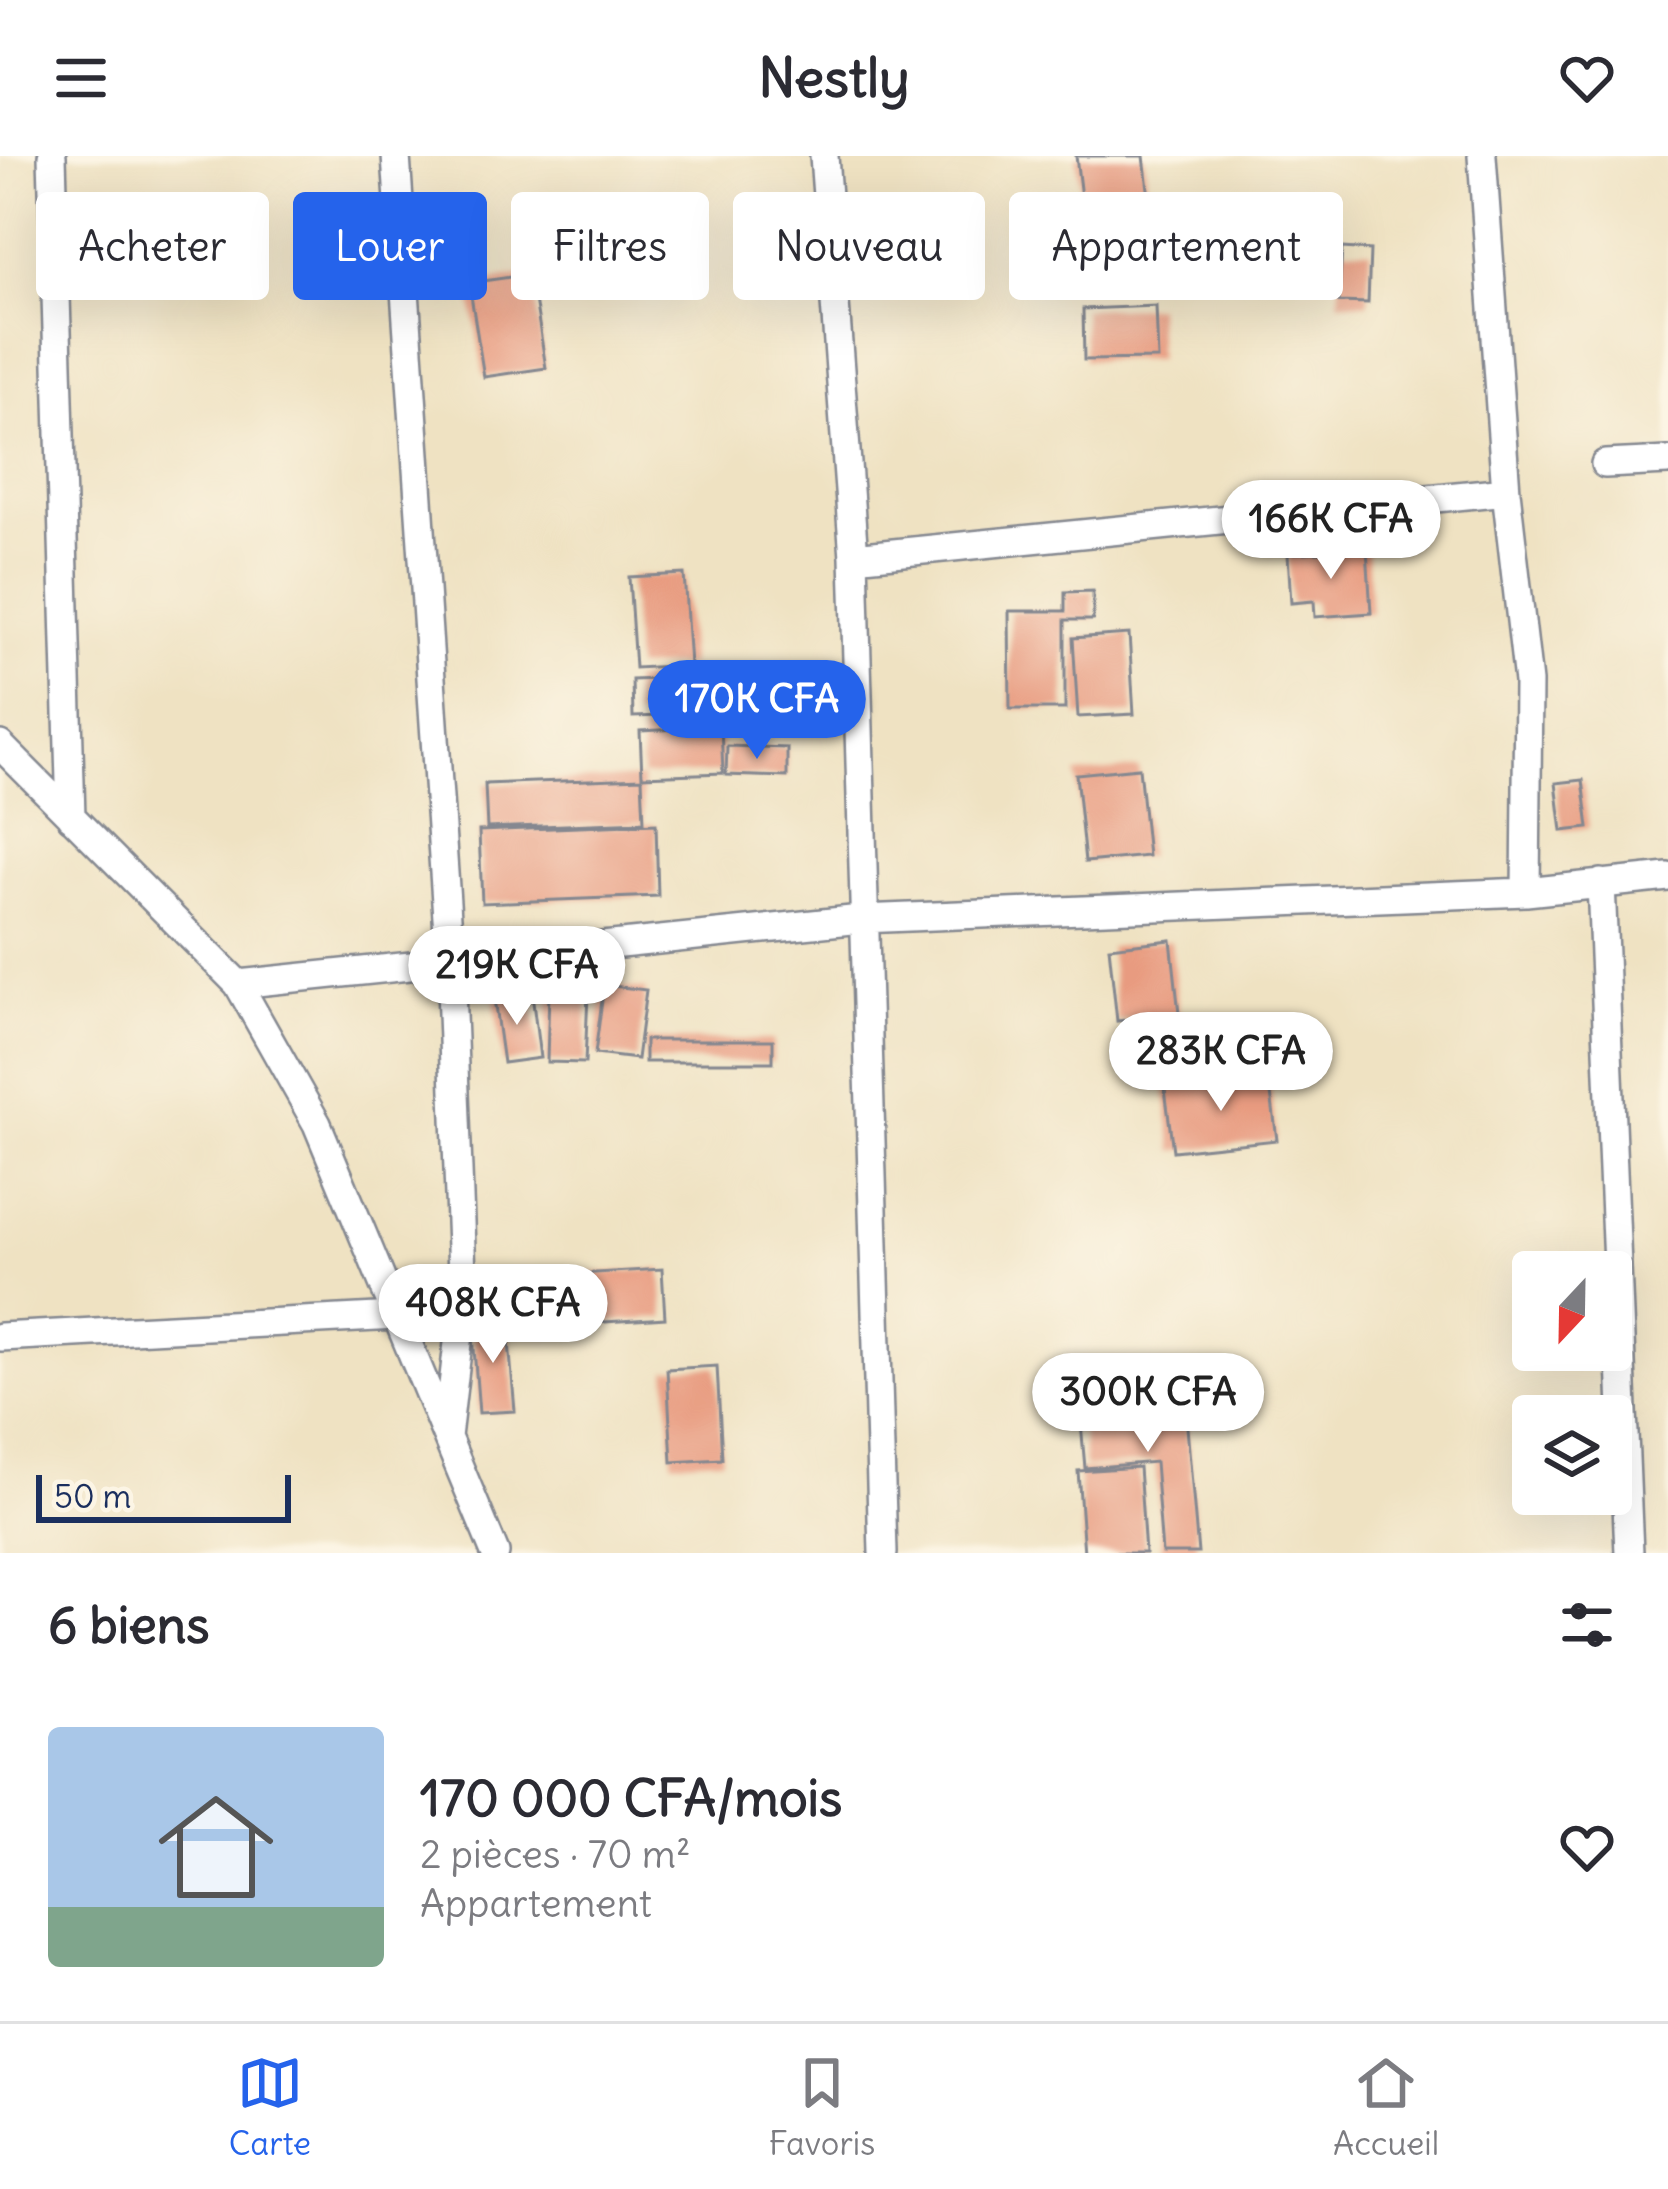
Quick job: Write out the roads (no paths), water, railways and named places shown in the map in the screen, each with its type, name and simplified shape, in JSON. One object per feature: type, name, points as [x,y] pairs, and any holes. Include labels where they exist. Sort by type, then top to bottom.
[{"type":"street","points":[[52,156],[71,817]]},
{"type":"street","points":[[396,156],[449,962],[463,1300],[447,1437]]},
{"type":"street","points":[[824,156],[854,557],[860,919],[883,1553]]},
{"type":"street","points":[[1482,156],[1507,491],[1528,682],[1526,892]]},
{"type":"street","points":[[1605,464],[1668,461]]},
{"type":"street","points":[[854,557],[1507,491]]},
{"type":"street","points":[[0,745],[238,984],[317,1124],[495,1553]]},
{"type":"street","points":[[238,984],[860,919],[1526,892],[1668,877]]},
{"type":"street","points":[[1601,883],[1629,1553]]},
{"type":"street","points":[[0,1337],[396,1316]]}]
